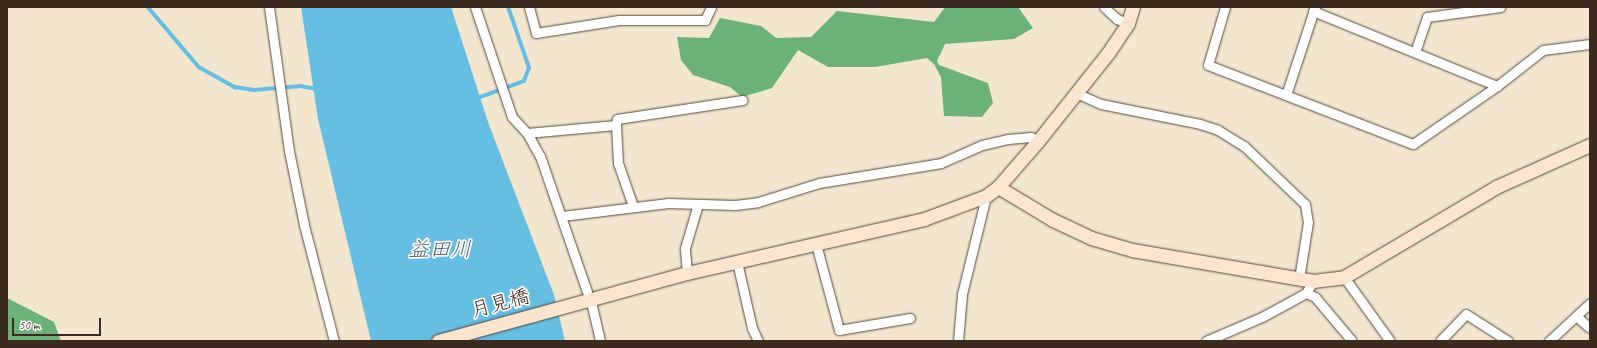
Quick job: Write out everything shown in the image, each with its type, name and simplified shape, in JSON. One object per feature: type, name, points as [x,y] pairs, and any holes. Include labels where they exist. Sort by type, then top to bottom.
[{"type":"street","points":[[268,7],[289,151],[304,225],[334,341]]},
{"type":"street","points":[[475,7],[512,117],[527,133],[540,156],[587,292]]},
{"type":"street","points":[[529,7],[536,33],[619,20],[705,20],[711,7]]},
{"type":"street","points":[[1104,7],[1117,19],[1128,23]]},
{"type":"street","name":"月見橋","points":[[438,341],[687,273],[924,218],[986,196],[998,187],[1076,93],[1128,23],[1133,7]]},
{"type":"street","points":[[1225,7],[1208,65],[1413,144],[1497,86],[1543,50],[1590,44]]},
{"type":"street","points":[[1415,52],[1426,17],[1500,7]]},
{"type":"street","points":[[1286,95],[1314,9],[1497,86]]},
{"type":"street","points":[[1076,93],[1101,104],[1200,124],[1218,130],[1244,146],[1305,204],[1308,222],[1298,279]]},
{"type":"street","points":[[633,206],[618,163],[617,119],[743,100]]},
{"type":"street","points":[[527,133],[616,125]]},
{"type":"street","points":[[562,216],[668,202],[735,205],[758,202],[819,183],[941,163],[982,145],[1008,139],[1031,137],[1038,140]]},
{"type":"street","points":[[998,187],[1053,220],[1092,238],[1132,250],[1312,281],[1344,277],[1496,187],[1590,145]]},
{"type":"street","points":[[958,341],[962,294],[986,196]]},
{"type":"street","points":[[687,273],[685,248],[698,204]]},
{"type":"street","points":[[816,244],[839,330],[910,318]]},
{"type":"street","points":[[737,262],[752,328],[758,341]]},
{"type":"street","points":[[1344,277],[1390,341]]},
{"type":"street","points":[[1206,341],[1262,317],[1306,293],[1312,281]]},
{"type":"street","points":[[1306,293],[1315,298],[1352,341]]},
{"type":"street","points":[[1549,341],[1590,303]]},
{"type":"street","points":[[592,306],[600,341]]},
{"type":"street","points":[[1440,341],[1466,314],[1508,341]]},
{"type":"street","points":[[1576,316],[1590,328]]},
{"type":"green space","points":[[945,7],[1018,7],[1033,28],[1014,39],[945,44],[937,61],[939,65],[988,83],[993,103],[982,117],[944,116],[941,77],[934,64],[927,58],[875,67],[828,67],[798,50],[772,88],[742,97],[730,87],[693,75],[681,60],[677,37],[709,38],[720,18],[761,26],[776,38],[811,37],[837,11],[934,22]]},
{"type":"green space","points":[[7,298],[54,322],[61,341],[7,341]]},
{"type":"water","name":"益田川","points":[[301,7],[451,7],[488,122],[554,295],[565,341],[371,341],[318,119]]},
{"type":"waterway","points":[[148,7],[199,67],[235,87],[254,90],[301,86],[317,89]]},
{"type":"waterway","points":[[475,99],[524,81],[529,68],[508,7]]}]
